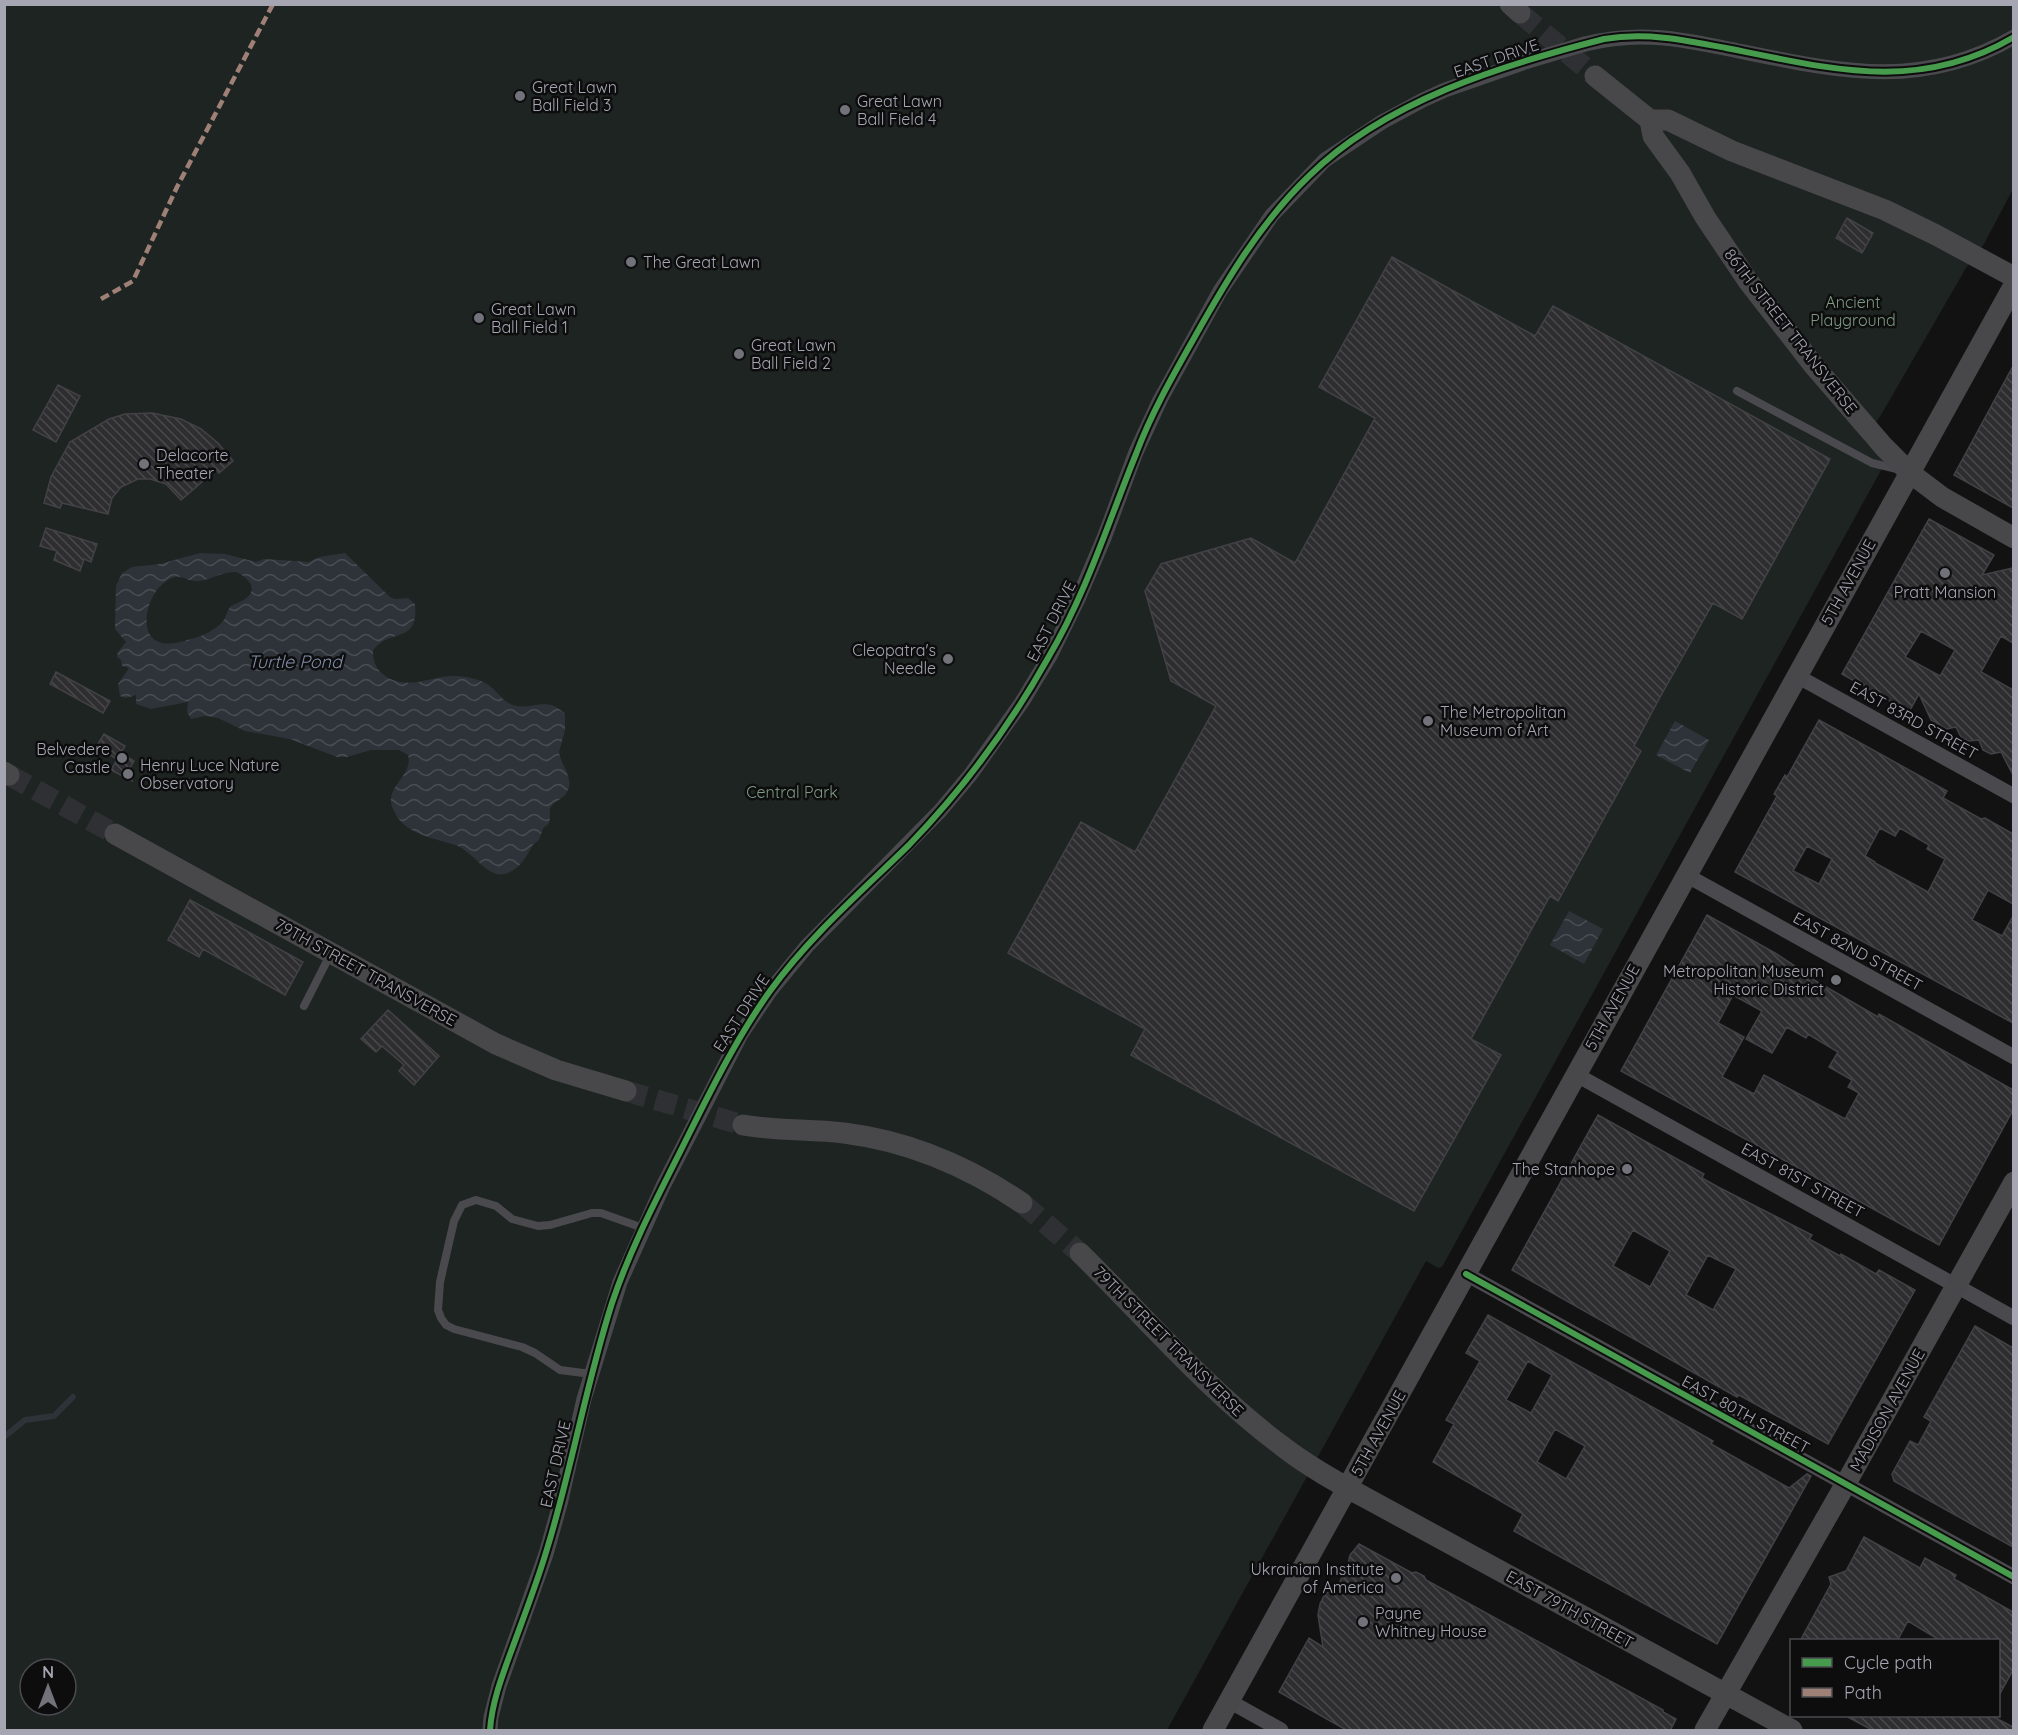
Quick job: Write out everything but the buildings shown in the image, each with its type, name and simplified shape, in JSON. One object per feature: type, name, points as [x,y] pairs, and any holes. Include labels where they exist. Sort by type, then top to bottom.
[{"type":"main road","name":"86TH STREET TRANSVERSE","points":[[1595,76],[1650,120],[1668,120],[1732,151],[1875,206],[1920,226],[2013,277]]},
{"type":"main road","name":"86TH STREET TRANSVERSE","points":[[1650,120],[1653,136],[1680,173],[1705,218],[1748,281],[1815,367],[1884,447],[1909,472],[1957,507],[2013,538]]},
{"type":"main road","name":"5TH AVENUE","points":[[1213,1731],[2013,285]]},
{"type":"main road","name":"79TH STREET TRANSVERSE","points":[[114,834],[515,1053],[556,1070],[626,1091]]},
{"type":"main road","points":[[743,1125],[846,1134],[888,1142],[928,1154],[966,1170],[1022,1203]]},
{"type":"main road","name":"MADISON AVENUE","points":[[1705,1731],[2013,1182]]},
{"type":"main road","name":"79TH STREET TRANSVERSE","points":[[1080,1253],[1221,1395],[1282,1447],[1347,1488]]},
{"type":"main road","name":"EAST 79TH STREET","points":[[1347,1488],[1792,1731]]},
{"type":"street","name":"EAST DRIVE","points":[[490,1731],[499,1686],[553,1530],[591,1374],[620,1282],[643,1228],[728,1057],[770,991],[826,925],[940,811],[977,766],[1022,702],[1051,654],[1078,600],[1136,452],[1160,400],[1220,291],[1272,215],[1325,160],[1382,122],[1446,90],[1585,44],[1623,36],[1666,37],[1814,65],[1885,73],[1947,66],[1984,53],[2013,37]]},
{"type":"street","name":"EAST 83RD STREET","points":[[1797,676],[2013,796]]},
{"type":"street","name":"EAST 82ND STREET","points":[[1686,875],[2013,1057]]},
{"type":"street","name":"EAST 81ST STREET","points":[[1575,1074],[2013,1318]]},
{"type":"street","name":"EAST 80TH STREET","points":[[1466,1274],[2013,1577]]},
{"type":"street","points":[[1229,1701],[1281,1731]]},
{"type":"lane","points":[[1737,391],[1872,463],[1909,472]]},
{"type":"lane","points":[[304,1006],[331,953]]},
{"type":"lane","points":[[591,1374],[560,1370],[522,1347],[446,1325],[438,1310],[440,1282],[453,1221],[462,1205],[476,1200],[496,1206],[512,1219],[538,1226],[550,1225],[592,1213],[601,1213],[643,1228]]},
{"type":"green space","name":"Central Park","points":[[5,5],[2013,5],[2013,189],[1984,244],[1966,268],[1881,415],[1864,440],[1885,463],[1442,1267],[1438,1268],[1426,1261],[1167,1730],[5,1730]]},
{"type":"water","name":"Turtle Pond","points":[[200,553],[225,554],[256,562],[264,559],[309,562],[319,557],[345,553],[390,597],[408,598],[415,604],[412,626],[401,634],[386,639],[373,651],[376,664],[384,675],[404,682],[455,676],[468,677],[486,683],[505,701],[513,705],[547,704],[565,714],[565,730],[559,752],[569,779],[568,789],[565,795],[550,808],[550,820],[544,827],[539,840],[513,870],[509,873],[495,874],[460,847],[412,830],[398,818],[391,801],[392,794],[409,762],[408,755],[399,750],[371,750],[347,757],[337,757],[290,739],[245,731],[218,718],[205,716],[191,719],[187,712],[188,702],[151,709],[136,704],[136,695],[126,698],[120,696],[118,684],[129,668],[122,666],[121,660],[117,657],[126,642],[115,629],[116,586],[122,573],[132,567],[160,564]],"holes":[[[236,572],[249,581],[251,593],[230,607],[224,620],[214,629],[195,638],[175,643],[161,643],[152,638],[148,629],[149,606],[161,585],[174,577],[196,581]]]},
{"type":"water","points":[[1675,721],[1709,740],[1690,773],[1656,755]]},
{"type":"water","points":[[1569,911],[1603,929],[1584,964],[1550,945]]},
{"type":"waterway","points":[[4,1437],[25,1420],[54,1416],[73,1397]]},
{"type":"tunnel","points":[[1520,13],[1595,76]]},
{"type":"tunnel","points":[[9,775],[115,834]]},
{"type":"tunnel","points":[[626,1091],[743,1125]]},
{"type":"tunnel","points":[[1022,1203],[1080,1253]]},
{"type":"marked path","points":[[101,299],[133,281],[177,187],[273,4]]},
{"type":"cycle path","points":[[490,1730],[498,1689],[539,1574],[556,1518],[594,1364],[612,1303],[644,1224],[712,1088],[745,1029],[785,971],[854,897],[929,824],[967,779],[1018,708],[1062,634],[1074,609],[1155,410],[1231,275],[1259,233],[1291,194],[1339,150],[1373,127],[1409,107],[1486,74],[1604,39],[1635,36],[1665,38],[1836,68],[1907,71],[1942,66],[1978,55],[2014,37]]},
{"type":"cycle path","points":[[1466,1274],[2014,1577]]},
{"type":"place","name":"Great Lawn Ball Field 3","points":[[520,96]]},
{"type":"place","name":"Great Lawn Ball Field 4","points":[[845,110]]},
{"type":"place","name":"The Great Lawn","points":[[631,262]]},
{"type":"place","name":"Great Lawn Ball Field 1","points":[[479,318]]},
{"type":"place","name":"Great Lawn Ball Field 2","points":[[739,354]]},
{"type":"place","name":"Delacorte Theater","points":[[144,464]]},
{"type":"place","name":"Pratt Mansion","points":[[1945,573]]},
{"type":"place","name":"Cleopatra's Needle","points":[[948,659]]},
{"type":"place","name":"The Metropolitan Museum of Art","points":[[1428,721]]},
{"type":"place","name":"Belvedere Castle","points":[[122,758]]},
{"type":"place","name":"Henry Luce Nature Observatory","points":[[128,774]]},
{"type":"place","name":"Metropolitan Museum Historic District","points":[[1836,980]]},
{"type":"place","name":"The Stanhope","points":[[1627,1169]]},
{"type":"place","name":"Ukrainian Institute of America","points":[[1396,1578]]},
{"type":"place","name":"Payne Whitney House","points":[[1363,1622]]},
{"type":"park label","name":"Ancient Playground","points":[[1853,311]]}]
